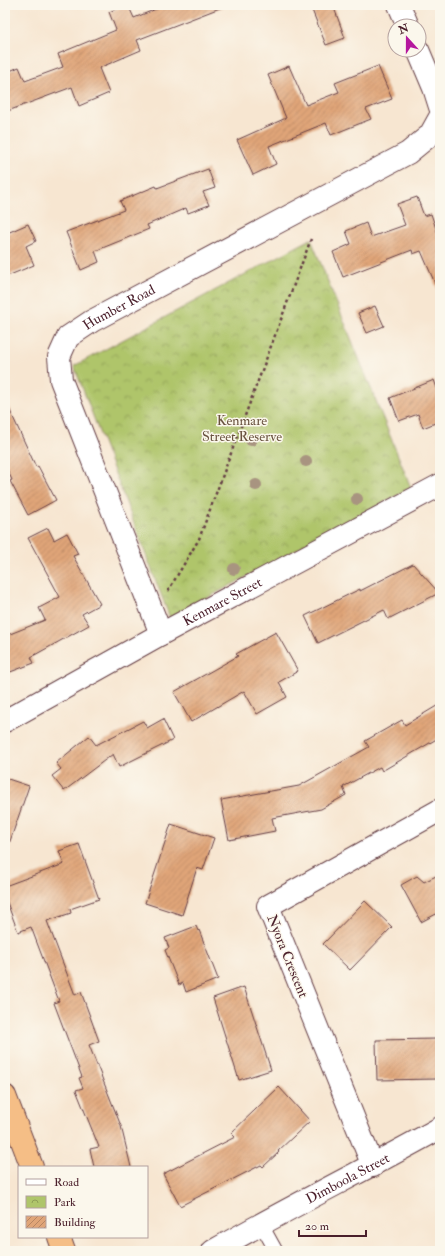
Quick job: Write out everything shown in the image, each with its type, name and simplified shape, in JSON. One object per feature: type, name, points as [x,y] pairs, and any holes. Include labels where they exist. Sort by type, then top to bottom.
[{"type":"highway","points":[[5,1096],[32,1166]]},
{"type":"highway","points":[[58,1238],[64,1251]]},
{"type":"street","points":[[399,5],[405,18]]},
{"type":"street","points":[[421,58],[440,107]]},
{"type":"street","name":"Humber Road","points":[[161,634],[61,380],[59,356],[68,337],[92,321],[408,153],[430,135],[440,117]]},
{"type":"street","name":"Kenmare Street","points":[[5,721],[161,634],[440,485]]},
{"type":"street","name":"Nyora Crescent","points":[[373,1166],[268,906],[440,810]]},
{"type":"street","name":"Dimboola Street","points":[[212,1251],[373,1166],[440,1128]]},
{"type":"lane","points":[[261,1224],[276,1251]]},
{"type":"path","points":[[153,614],[199,539],[311,239]]},
{"type":"green space","name":"Kenmare Street Reserve","points":[[311,239],[411,488],[170,618],[74,366]]},
{"type":"building","points":[[128,5],[134,18],[166,5],[225,6],[137,40],[141,50],[99,68],[109,93],[79,106],[72,87],[5,112],[5,73],[19,67],[25,81],[63,67],[58,54],[116,30],[109,12]]},
{"type":"building","points":[[310,5],[333,5],[345,38],[326,45]]},
{"type":"building","points":[[289,66],[306,105],[339,92],[335,83],[378,66],[392,99],[366,109],[371,119],[331,135],[326,123],[269,146],[276,164],[253,175],[237,140],[286,118],[268,75]]},
{"type":"building","points":[[208,169],[215,188],[203,192],[209,205],[188,213],[186,208],[147,225],[149,229],[95,251],[99,262],[81,270],[66,232],[124,210],[120,201],[156,186],[157,188]]},
{"type":"building","points":[[417,197],[424,216],[431,214],[440,240],[440,295],[421,251],[413,254],[412,250],[343,277],[333,252],[351,244],[346,231],[366,223],[371,237],[405,225],[397,204]]},
{"type":"building","points":[[28,224],[36,241],[26,246],[34,265],[5,277],[5,234]]},
{"type":"building","points":[[375,306],[384,326],[367,333],[358,313]]},
{"type":"building","points":[[434,380],[440,396],[440,421],[423,428],[418,414],[399,421],[390,398]]},
{"type":"building","points":[[5,400],[36,467],[38,466],[56,500],[28,515],[10,481],[12,480],[5,465]]},
{"type":"building","points":[[48,528],[54,540],[67,533],[78,554],[73,556],[100,604],[82,614],[89,625],[31,657],[34,663],[5,674],[5,636],[45,620],[39,608],[60,597],[28,538]]},
{"type":"building","points":[[413,564],[439,593],[388,619],[384,610],[318,643],[305,616],[360,589],[360,591]]},
{"type":"building","points":[[276,632],[298,671],[279,682],[287,697],[257,714],[244,691],[191,722],[174,692],[238,656],[236,654]]},
{"type":"building","points":[[440,704],[440,737],[382,771],[380,767],[343,787],[346,795],[321,809],[272,818],[275,831],[229,840],[221,800],[299,786],[369,747],[365,741],[402,720],[405,725]]},
{"type":"building","points":[[163,719],[173,740],[119,767],[113,754],[64,791],[52,776],[61,769],[56,763],[89,736],[96,745],[143,721],[147,728]]},
{"type":"building","points":[[5,778],[29,786],[8,847],[5,847]]},
{"type":"building","points":[[171,824],[214,838],[203,870],[197,868],[182,915],[145,903]]},
{"type":"building","points":[[79,844],[99,899],[70,909],[71,913],[47,921],[75,995],[81,992],[99,1041],[89,1045],[121,1126],[131,1166],[94,1166],[90,1149],[99,1147],[76,1090],[83,1088],[79,1078],[82,1077],[54,1003],[59,1001],[31,927],[18,932],[5,897],[5,886],[64,864],[59,851]]},
{"type":"building","points":[[440,874],[440,912],[421,922],[401,885],[417,876],[424,882]]},
{"type":"building","points":[[365,901],[392,927],[350,970],[323,944]]},
{"type":"building","points":[[196,926],[198,931],[199,930],[218,979],[186,992],[183,983],[179,985],[165,950],[169,948],[165,938]]},
{"type":"building","points":[[244,987],[271,1070],[239,1080],[213,998]]},
{"type":"building","points":[[437,1039],[438,1079],[377,1080],[376,1040]]},
{"type":"building","points":[[279,1087],[310,1121],[263,1167],[261,1165],[180,1206],[163,1174],[235,1137],[231,1133]]}]
